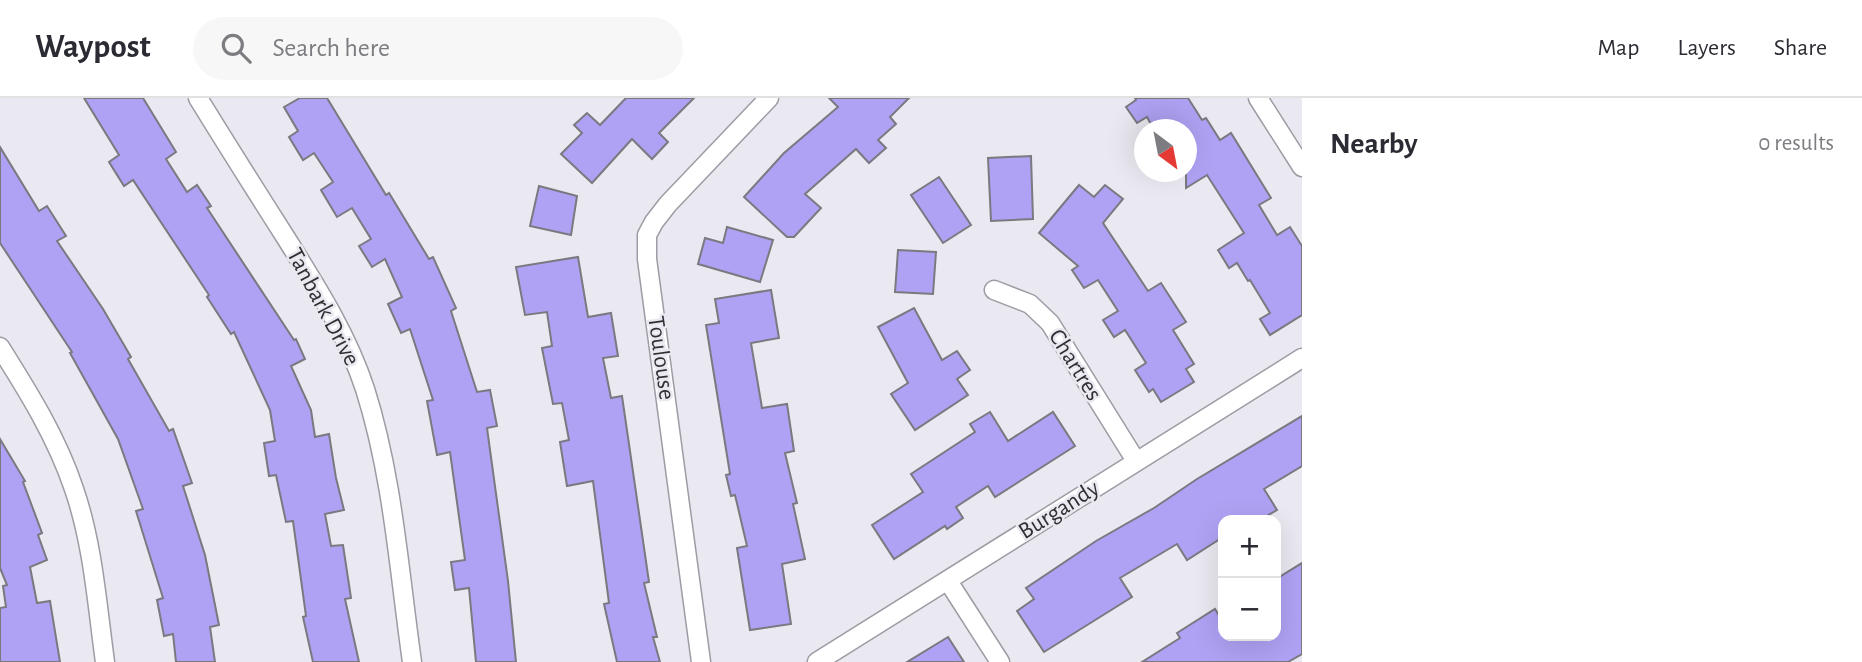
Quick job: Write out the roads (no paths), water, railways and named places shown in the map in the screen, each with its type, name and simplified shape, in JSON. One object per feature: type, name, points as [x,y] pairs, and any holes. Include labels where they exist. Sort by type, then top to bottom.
[{"type":"street","name":"Tanbark Drive","points":[[198,98],[319,291],[344,338],[364,387],[379,437],[388,487],[412,662]]},
{"type":"street","name":"Toulouse","points":[[701,662],[647,259],[647,235],[668,204],[769,98]]},
{"type":"street","points":[[1258,98],[1302,167]]},
{"type":"street","name":"Chartres","points":[[994,290],[1030,304],[1050,323],[1136,461]]},
{"type":"street","points":[[0,347],[57,444],[74,489],[87,536],[105,662]]},
{"type":"street","name":"Burgandy","points":[[817,662],[1302,358]]},
{"type":"street","points":[[948,581],[1000,662]]}]
